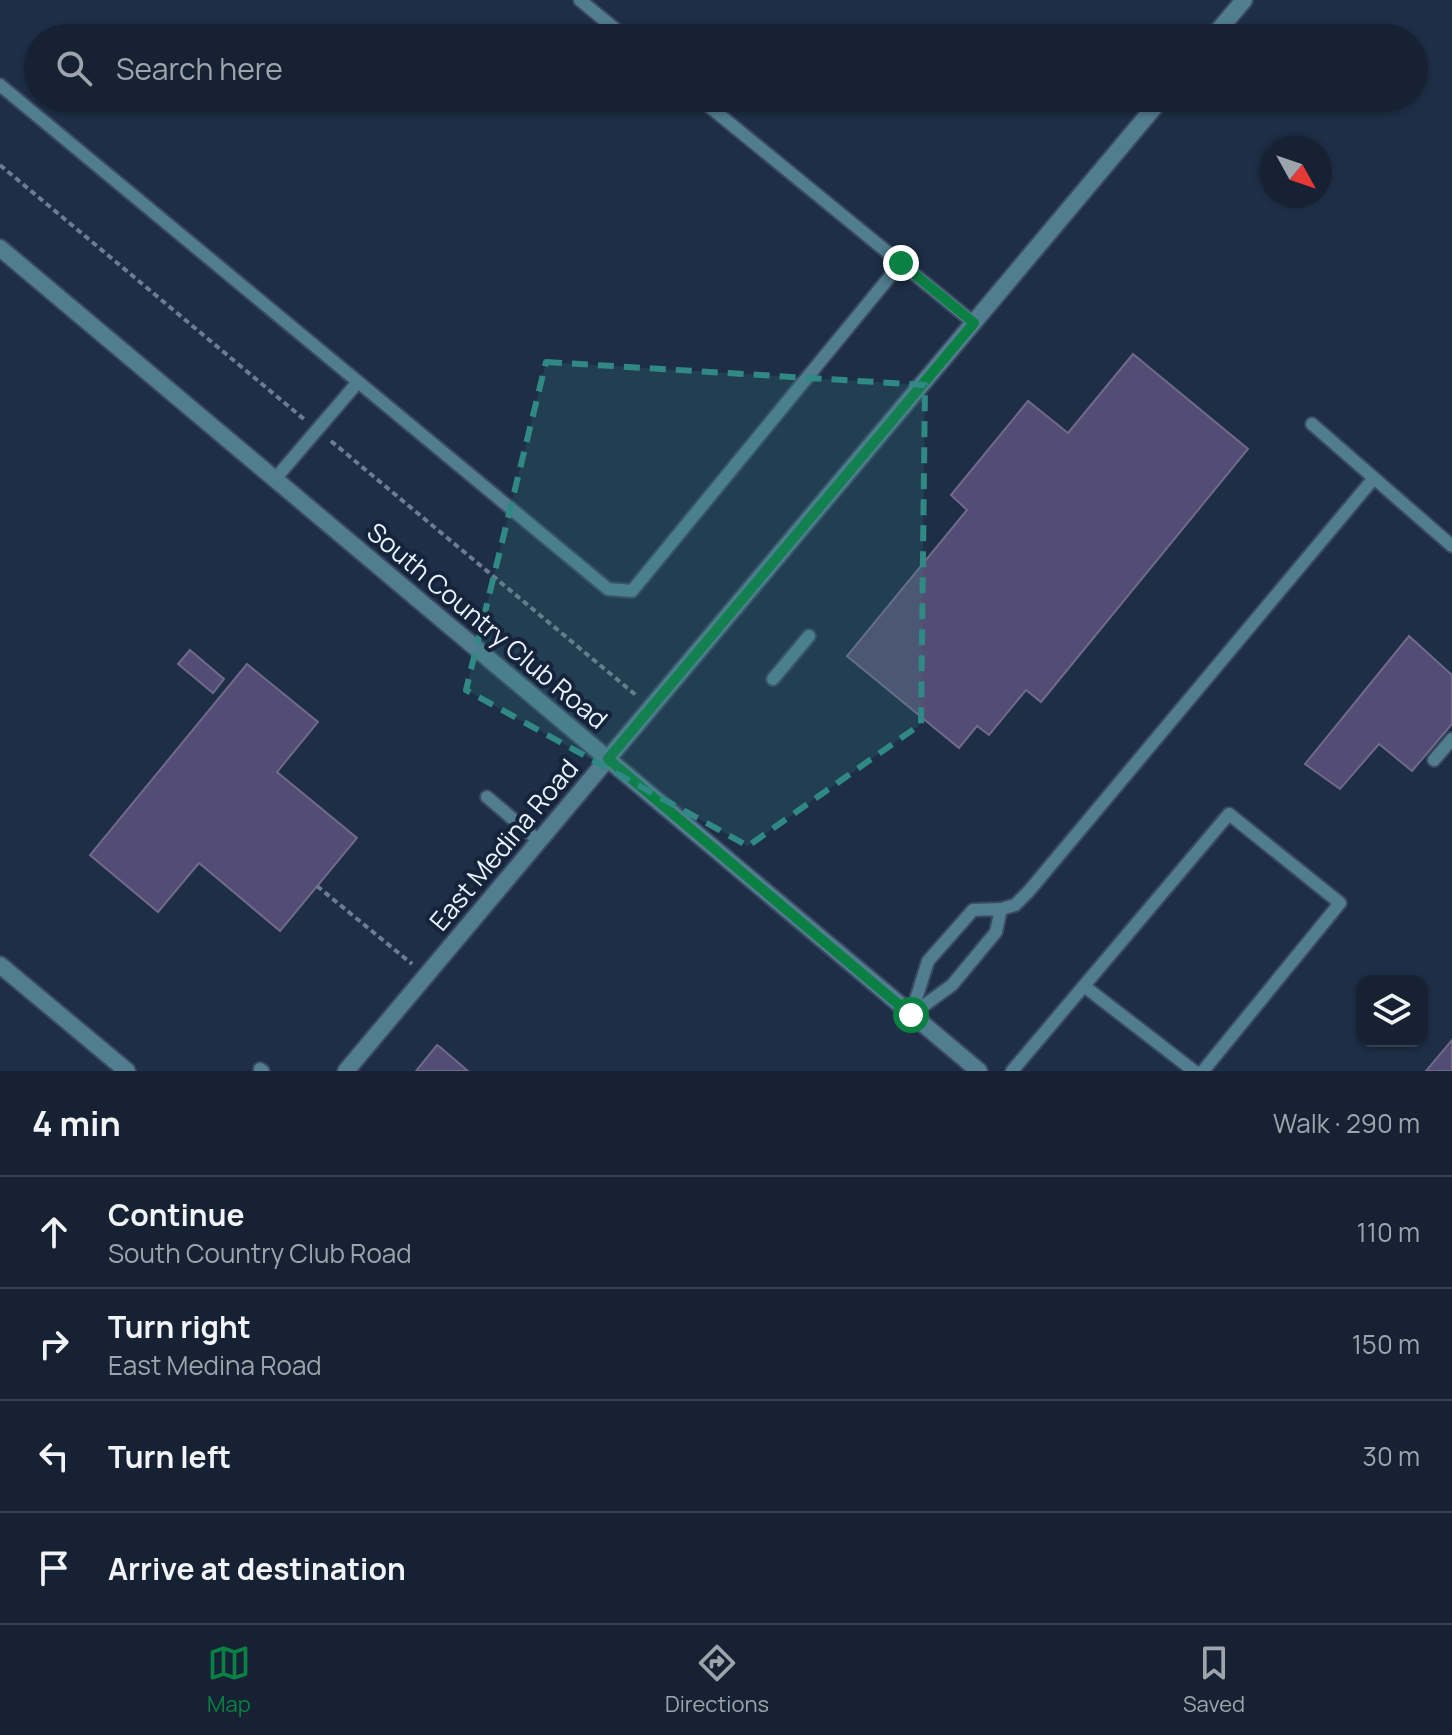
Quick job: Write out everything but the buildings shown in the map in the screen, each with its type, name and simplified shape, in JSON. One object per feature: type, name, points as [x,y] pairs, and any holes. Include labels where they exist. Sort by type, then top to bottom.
[{"type":"street","points":[[1224,24],[1244,0]]},
{"type":"street","name":"East Medina Road","points":[[346,1071],[1150,112]]},
{"type":"street","name":"South Country Club Road","points":[[0,248],[979,1071]]},
{"type":"street","points":[[0,965],[127,1071]]},
{"type":"lane","points":[[580,0],[609,24]]},
{"type":"lane","points":[[0,85],[24,105]]},
{"type":"lane","points":[[33,112],[608,589],[632,591],[901,263]]},
{"type":"lane","points":[[716,112],[974,323]]},
{"type":"lane","points":[[275,479],[358,382]]},
{"type":"lane","points":[[1312,424],[1452,546]]},
{"type":"lane","points":[[911,1015],[928,961],[973,910],[1015,905],[1029,891],[1374,478]]},
{"type":"lane","points":[[773,679],[809,636]]},
{"type":"lane","points":[[1434,760],[1452,739]]},
{"type":"lane","points":[[487,797],[539,841]]},
{"type":"lane","points":[[1012,1071],[1229,814],[1340,903],[1203,1071]]},
{"type":"lane","points":[[911,1015],[952,985],[996,932],[1001,909]]},
{"type":"lane","points":[[1084,986],[1194,1071]]},
{"type":"path","points":[[317,886],[426,975]]},
{"type":"highlighted area","points":[[546,362],[925,385],[921,724],[748,846],[466,690]]},
{"type":"route","points":[[901,263],[974,323],[608,759],[911,1015]]}]
